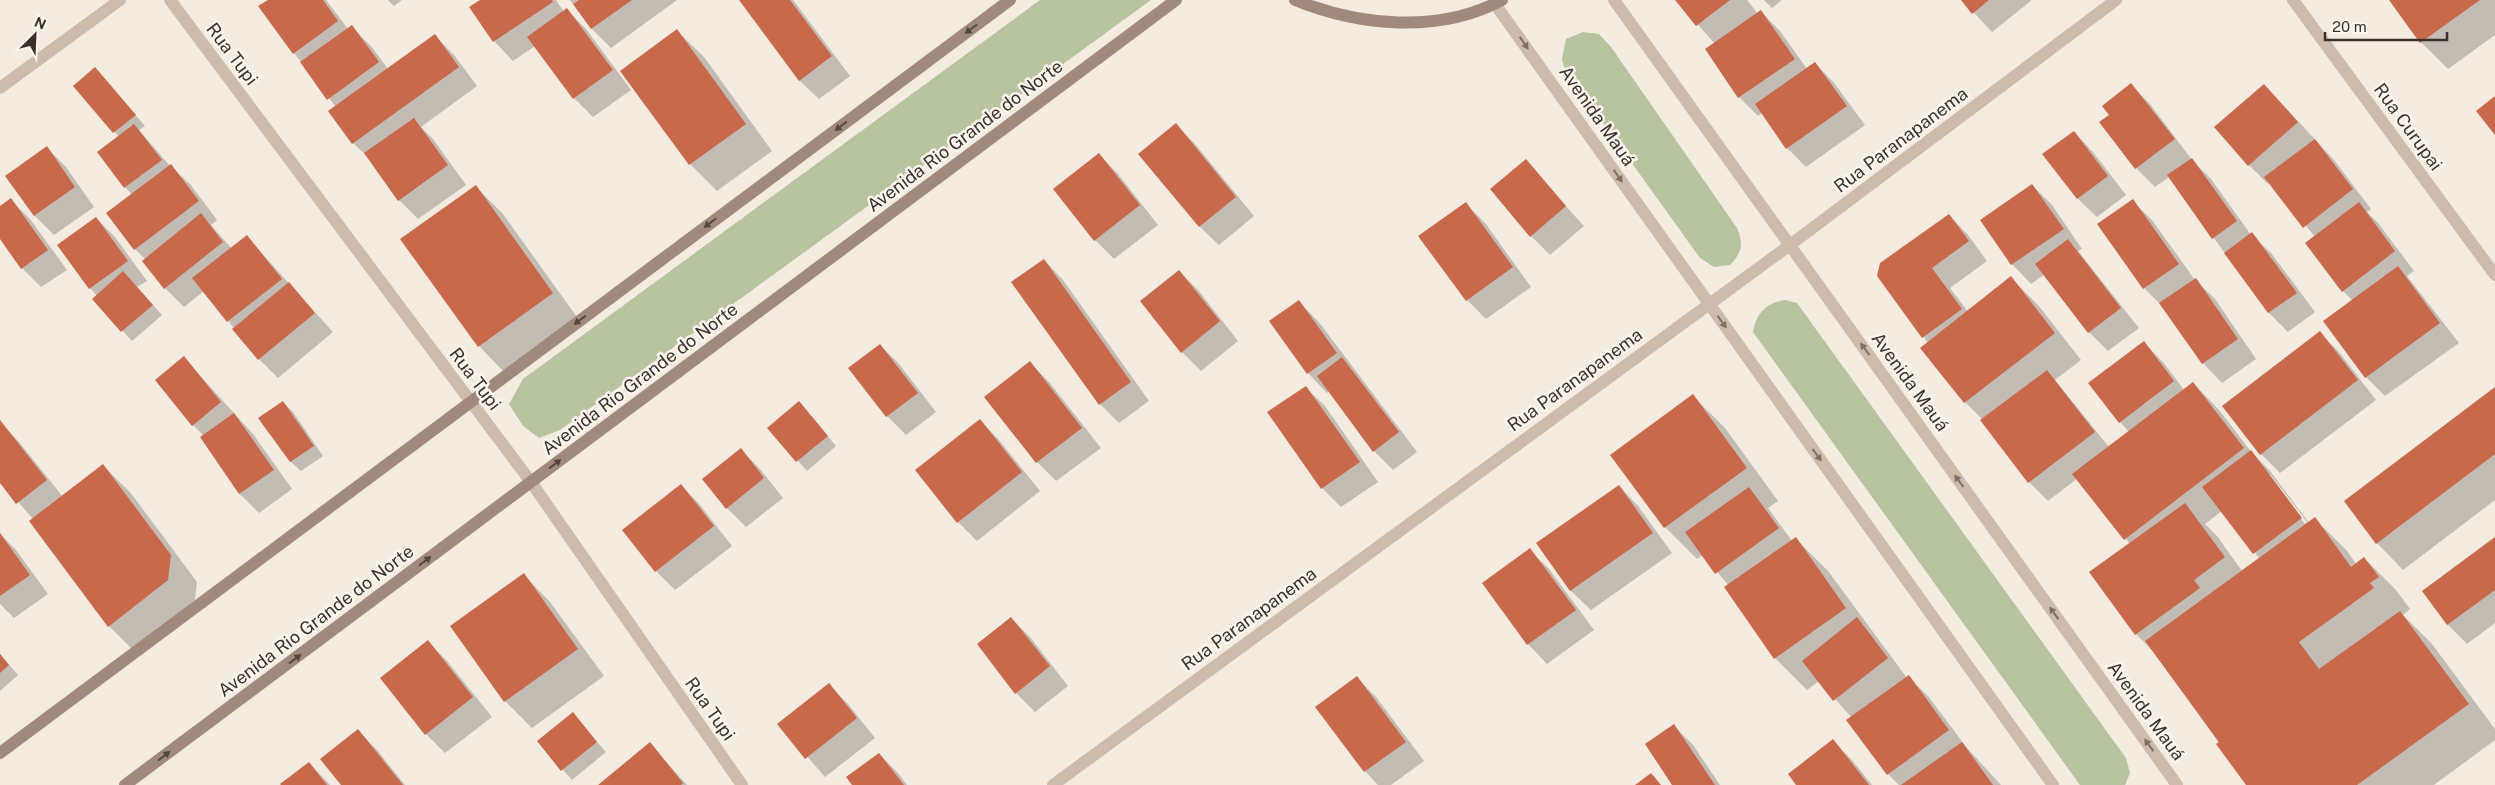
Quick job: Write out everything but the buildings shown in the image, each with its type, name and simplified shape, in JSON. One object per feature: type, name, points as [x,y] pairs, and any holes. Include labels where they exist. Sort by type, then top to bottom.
[{"type":"main road","points":[[0,753],[1010,0]]},
{"type":"main road","name":"Avenida Rio Grande do Norte","points":[[125,785],[1176,0]]},
{"type":"main road","points":[[1296,0],[1340,15],[1392,22],[1427,21],[1462,15],[1499,2]]},
{"type":"street","points":[[0,88],[120,0]]},
{"type":"street","name":"Rua Tupi","points":[[170,0],[530,482],[742,785]]},
{"type":"street","name":"Avenida Mauá","points":[[1614,0],[1790,245],[2170,783]]},
{"type":"street","name":"Rua Paranapanema","points":[[1053,785],[1790,245],[2116,0]]},
{"type":"street","name":"Rua Curupai","points":[[2292,0],[2495,276]]},
{"type":"street","name":"Avenida Mauá","points":[[1499,2],[1709,304],[2053,785]]},
{"type":"green space","points":[[1040,0],[1151,0],[560,430],[539,438],[523,426],[509,404],[523,379]]},
{"type":"green space","points":[[1583,32],[1599,34],[1611,47],[1737,228],[1741,239],[1741,248],[1730,265],[1714,267],[1700,258],[1565,70],[1562,59],[1566,39]]},
{"type":"green space","points":[[1785,300],[1797,303],[2126,758],[2130,773],[2125,785],[2080,785],[1753,332],[1759,314],[1767,306]]}]
